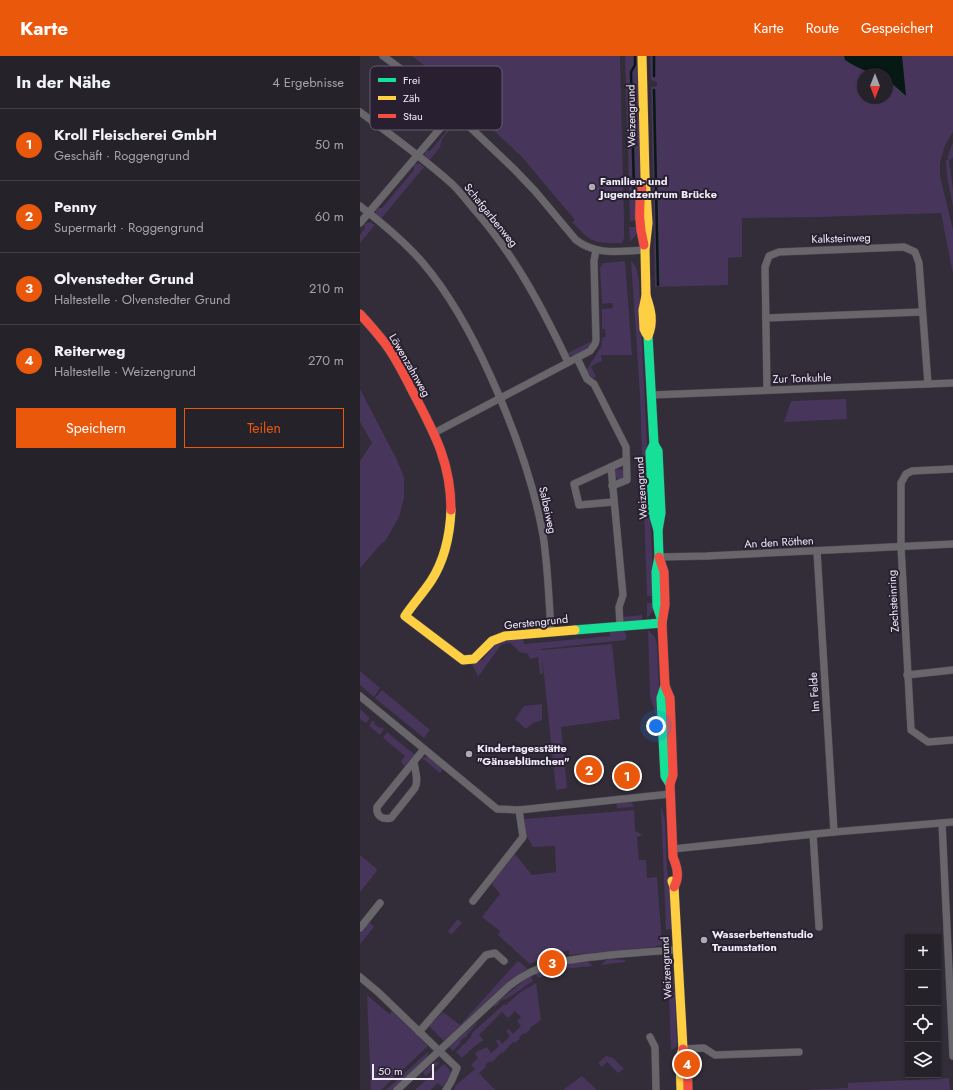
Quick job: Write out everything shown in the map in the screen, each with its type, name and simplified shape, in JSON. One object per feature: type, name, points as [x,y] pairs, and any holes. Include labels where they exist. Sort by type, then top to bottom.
[{"type":"main road","name":"Weizengrund","points":[[642,56],[645,176],[641,192],[640,230],[645,250],[646,296],[651,310],[652,328],[648,336],[654,444],[658,451],[661,513],[658,530],[659,557],[664,572],[665,605],[662,623],[665,686],[670,698],[673,768],[670,794],[673,853],[676,863],[678,882],[674,887],[683,1049],[680,1058],[681,1090]]},
{"type":"main road","name":"Löwenzahnweg","points":[[360,314],[384,342],[393,356],[434,433],[445,462],[450,491],[450,517],[446,546],[440,566],[431,584],[405,616]]},
{"type":"main road","name":"Gerstengrund","points":[[405,616],[463,660],[474,659],[492,641],[505,636],[620,625],[662,623]]},
{"type":"main road","name":"Weizengrund","points":[[683,1049],[687,1056],[688,1090]]},
{"type":"street","points":[[383,56],[397,66]]},
{"type":"street","name":"Schafgarbenweg","points":[[360,112],[370,119]]},
{"type":"street","name":"Schafgarbenweg","points":[[384,130],[418,155],[452,184],[481,217],[512,257],[538,301],[568,362]]},
{"type":"street","points":[[360,223],[439,130]]},
{"type":"street","points":[[473,130],[514,169],[535,191],[576,240],[583,245],[596,250],[645,250]]},
{"type":"street","name":"Salbeiweg","points":[[360,206],[423,262],[451,301],[477,346],[528,468],[543,535],[549,583],[551,632]]},
{"type":"street","name":"Kalksteinweg","points":[[768,390],[765,267],[769,256],[779,252],[904,247],[915,252],[919,263],[928,384]]},
{"type":"street","points":[[434,433],[590,351],[596,340],[594,261],[596,250]]},
{"type":"street","points":[[766,318],[922,312]]},
{"type":"street","points":[[577,358],[587,379],[594,384],[626,447],[627,480],[612,486]]},
{"type":"street","name":"Zur Tonkuhle","points":[[652,395],[953,383]]},
{"type":"street","points":[[613,502],[579,505],[574,484],[626,460]]},
{"type":"street","points":[[611,467],[613,502],[623,595],[619,607],[620,625]]},
{"type":"street","name":"Zechsteinring","points":[[953,469],[912,471],[906,474],[901,483],[901,547],[911,730],[928,742],[953,740]]},
{"type":"street","name":"An den Röthen","points":[[659,557],[953,544]]},
{"type":"street","name":"Im Felde","points":[[817,551],[834,832]]},
{"type":"street","points":[[907,675],[953,670]]},
{"type":"street","points":[[360,696],[497,809],[518,810],[670,794]]},
{"type":"street","points":[[414,762],[417,779],[415,788],[391,818],[385,820],[379,817],[376,812],[377,807],[414,762],[424,750]]},
{"type":"street","points":[[473,901],[523,837],[518,810]]},
{"type":"street","points":[[673,853],[813,834],[953,822]]},
{"type":"street","points":[[942,823],[953,1056]]},
{"type":"street","points":[[813,834],[819,927]]},
{"type":"street","points":[[360,928],[380,903]]},
{"type":"street","points":[[397,1090],[512,983],[542,967],[558,961],[575,958],[677,950]]},
{"type":"street","points":[[419,1032],[486,955],[495,953],[504,961]]},
{"type":"street","points":[[360,977],[378,992],[457,1068],[446,1090]]},
{"type":"street","points":[[650,1037],[655,1047],[656,1090]]},
{"type":"street","points":[[683,1049],[704,1048],[715,1055],[799,1052]]},
{"type":"shaded area","points":[[412,56],[620,56],[624,221],[624,238],[622,243],[605,243],[594,241],[585,235],[572,222],[575,220],[522,157],[493,130],[502,130],[502,66],[425,66]]},
{"type":"shaded area","points":[[625,56],[637,56],[640,170],[637,220],[630,221]]},
{"type":"shaded area","points":[[650,56],[953,56],[953,132],[945,145],[940,163],[940,176],[953,230],[953,274],[941,213],[742,218],[742,257],[728,258],[728,285],[655,287],[651,87],[657,86],[657,82],[651,80]]},
{"type":"shaded area","points":[[844,56],[902,56],[906,96],[893,84],[893,68],[860,68],[845,60]]},
{"type":"shaded area","points":[[450,130],[442,139],[440,147],[429,161],[424,156],[426,151],[430,151],[447,131]]},
{"type":"shaded area","points":[[953,142],[953,158],[949,160],[953,190],[953,207],[947,176],[946,160],[948,160]]},
{"type":"shaded area","points":[[419,163],[424,167],[380,220],[375,216],[378,208],[382,208],[414,170],[413,165]]},
{"type":"shaded area","points":[[370,222],[375,225],[360,243],[360,235],[365,228],[364,224]]},
{"type":"shaded area","points":[[629,227],[637,227],[636,235],[630,242]]},
{"type":"shaded area","points":[[631,260],[636,267],[639,280],[654,596],[647,596],[640,396]]},
{"type":"shaded area","points":[[625,261],[632,355],[601,355],[602,361],[591,366],[596,377],[590,379],[586,371],[601,347],[603,337],[606,337],[605,329],[602,329],[602,309],[613,308],[612,303],[602,304],[600,268],[603,263]]},
{"type":"shaded area","points":[[592,342],[584,350],[573,356],[569,355],[568,353]]},
{"type":"shaded area","points":[[360,389],[396,458],[404,477],[404,498],[399,517],[386,540],[360,568],[360,461],[372,443],[360,422]]},
{"type":"shaded area","points":[[846,399],[847,419],[784,422],[791,401]]},
{"type":"shaded area","points":[[619,469],[624,474],[619,479],[614,474]]},
{"type":"shaded area","points":[[647,603],[654,603],[653,611],[647,618]]},
{"type":"shaded area","points":[[642,615],[642,620],[627,622],[622,619],[622,617]]},
{"type":"shaded area","points":[[610,630],[623,630],[626,634],[626,640],[541,649],[612,644],[620,719],[561,727],[567,788],[556,790],[542,656],[543,674],[540,674],[538,657],[530,659],[528,654],[520,652],[510,643],[501,645],[478,677],[472,664],[483,659],[500,641],[523,638],[524,644],[610,636]]},
{"type":"shaded area","points":[[648,630],[655,637],[657,645],[661,731],[657,731],[656,715],[650,696]]},
{"type":"shaded area","points":[[360,671],[380,688],[374,697],[360,685]]},
{"type":"shaded area","points":[[382,690],[430,730],[424,738],[375,698]]},
{"type":"shaded area","points":[[542,704],[542,720],[533,723],[526,729],[515,719],[524,706]]},
{"type":"shaded area","points":[[360,709],[370,718],[366,723],[360,719]]},
{"type":"shaded area","points":[[373,720],[375,722],[374,724],[384,729],[380,735],[369,726]]},
{"type":"shaded area","points":[[387,732],[415,755],[406,767],[401,762],[405,756],[383,738]]},
{"type":"shaded area","points":[[422,757],[428,757],[443,769],[440,773]]},
{"type":"shaded area","points":[[631,802],[634,807],[617,808],[616,803]]},
{"type":"shaded area","points":[[661,806],[665,820],[667,870],[671,896],[672,929],[666,930]]},
{"type":"shaded area","points":[[634,810],[635,831],[643,835],[637,837],[639,860],[646,860],[647,878],[657,877],[662,945],[569,955],[569,950],[543,958],[530,964],[498,935],[500,931],[482,917],[500,894],[491,883],[515,854],[532,875],[556,872],[555,846],[533,847],[525,833],[525,819]]},
{"type":"shaded area","points":[[360,855],[377,869],[360,892]]},
{"type":"shaded area","points":[[458,919],[462,923],[451,935],[448,931]]},
{"type":"shaded area","points":[[369,922],[374,927],[360,944],[360,933]]},
{"type":"shaded area","points":[[609,959],[625,960],[625,962],[601,965]]},
{"type":"shaded area","points":[[518,961],[528,969],[507,983],[444,1041],[429,1026],[443,1012],[460,1025]]},
{"type":"shaded area","points":[[587,961],[593,966],[563,969],[538,978],[535,974],[561,965]]},
{"type":"shaded area","points":[[668,966],[670,966],[674,979],[677,1044],[676,1048],[671,1050]]},
{"type":"shaded area","points":[[531,976],[533,981],[513,995],[502,1000],[495,1007],[493,1006],[522,982]]},
{"type":"shaded area","points":[[536,983],[541,1020],[530,1028],[531,1029],[525,1034],[524,1033],[519,1037],[520,1039],[514,1043],[513,1042],[492,1062],[490,1061],[485,1065],[486,1067],[479,1073],[495,1090],[454,1090],[455,1086],[475,1069],[471,1065],[478,1058],[475,1054],[487,1047],[491,1053],[499,1046],[496,1041],[498,1039],[502,1044],[510,1036],[506,1031],[509,1029],[513,1034],[521,1026],[517,1021],[521,1017],[515,1011],[508,1018],[502,1012],[479,1035],[484,1040],[462,1058],[456,1052],[471,1037],[472,1033],[503,1005],[506,1005],[518,994]]},
{"type":"shaded area","points":[[367,995],[389,1014],[392,1011],[428,1046],[381,1090],[371,1090]]},
{"type":"shaded area","points":[[476,1023],[477,1024],[468,1033],[466,1038],[465,1037],[460,1041],[461,1042],[453,1051],[449,1047]]},
{"type":"shaded area","points":[[429,1051],[426,1058],[392,1090],[386,1090]]},
{"type":"shaded area","points":[[606,1056],[613,1058],[624,1069],[618,1073],[607,1062],[602,1067],[598,1063]]},
{"type":"shaded area","points":[[440,1062],[426,1076],[423,1072],[433,1063]]},
{"type":"shaded area","points":[[444,1064],[450,1070],[450,1078],[442,1087],[438,1083],[430,1090],[415,1090]]},
{"type":"shaded area","points":[[582,1076],[597,1090],[563,1090]]},
{"type":"shaded area","points":[[949,1078],[950,1090],[804,1090],[848,1088],[848,1083]]},
{"type":"waterway","points":[[634,189],[631,72],[635,65],[635,56]]},
{"type":"waterway","points":[[654,56],[654,76]]},
{"type":"waterway","points":[[654,90],[658,285]]},
{"type":"traffic: fast","points":[[646,333],[648,336],[654,444],[658,451],[661,513],[658,530]]},
{"type":"traffic: fast","points":[[654,444],[650,452],[653,513],[658,530],[659,557],[656,572],[657,606],[662,621]]},
{"type":"traffic: fast","points":[[575,630],[662,623]]},
{"type":"traffic: fast","points":[[665,686],[661,698],[665,776],[670,784]]},
{"type":"traffic: slow","points":[[642,56],[645,176],[648,223],[645,250],[646,296],[643,310],[644,329],[646,333]]},
{"type":"traffic: slow","points":[[646,296],[651,316],[651,326],[648,336]]},
{"type":"traffic: slow","points":[[451,510],[448,538],[436,573],[405,616],[463,660],[474,659],[492,641],[505,636],[575,630]]},
{"type":"traffic: slow","points":[[672,881],[674,887],[683,1049],[680,1058],[681,1090]]},
{"type":"traffic: jam","points":[[642,188],[640,216],[644,245]]},
{"type":"traffic: jam","points":[[360,314],[393,355],[430,425],[445,465],[451,510]]},
{"type":"traffic: jam","points":[[659,557],[664,572],[665,605],[662,623],[665,686],[670,698],[673,775],[670,784],[673,857],[677,868],[677,880],[674,887]]},
{"type":"traffic: jam","points":[[683,1049],[687,1056],[688,1090]]},
{"type":"place","name":"Familien- und Jugendzentrum Brücke","points":[[592,187]]},
{"type":"place","name":"Kindertagesstätte \"Gänseblümchen\"","points":[[469,754]]},
{"type":"place","name":"Penny","points":[[589,770]]},
{"type":"place","name":"Kroll Fleischerei GmbH","points":[[627,776]]},
{"type":"place","name":"Wasserbettenstudio Traumstation","points":[[704,940]]},
{"type":"place","name":"Olvenstedter Grund","points":[[552,963]]},
{"type":"place","name":"Reiterweg","points":[[687,1064]]}]
